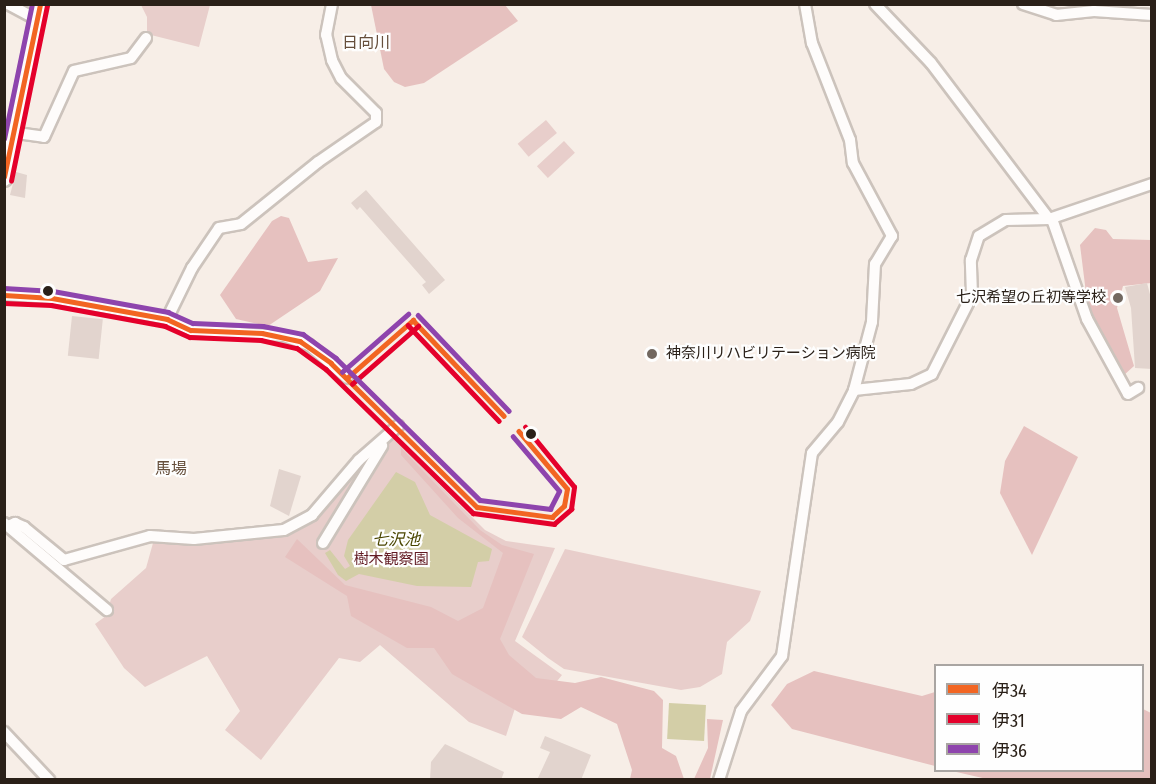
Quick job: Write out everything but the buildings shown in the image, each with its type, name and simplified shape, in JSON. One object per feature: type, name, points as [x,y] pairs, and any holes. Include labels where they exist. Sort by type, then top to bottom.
[{"type":"main road","points":[[4,179],[17,133],[40,4]]},
{"type":"street","points":[[8,4],[36,19]]},
{"type":"street","points":[[167,320],[192,268],[219,228],[241,224],[318,162],[376,122],[376,113],[340,78],[332,60],[326,35],[332,4]]},
{"type":"street","points":[[719,780],[741,711],[782,656],[812,453],[838,422],[854,390],[872,322],[874,264],[892,236],[853,163],[850,140],[812,43],[805,4]]},
{"type":"street","points":[[875,4],[931,63],[1051,219],[1087,319],[1128,394],[1138,388]]},
{"type":"street","points":[[1023,4],[1056,15],[1094,11],[1152,15]]},
{"type":"street","points":[[17,133],[44,137],[74,71],[131,58],[146,38]]},
{"type":"street","points":[[854,390],[911,384],[932,374],[972,295],[971,260],[979,236],[1006,220],[1051,219],[1152,184]]},
{"type":"street","points":[[4,295],[52,298],[167,320],[191,330],[262,333],[300,341],[347,378]]},
{"type":"street","points":[[6,525],[15,523],[24,527],[64,560],[150,537],[194,539],[284,530],[312,515],[359,460],[387,438],[398,426]]},
{"type":"street","points":[[323,543],[387,438]]},
{"type":"street","points":[[6,525],[107,610]]},
{"type":"street","points":[[4,732],[49,780]]},
{"type":"green space","points":[[141,5],[210,5],[199,47],[147,34],[147,17]]},
{"type":"green space","points":[[546,120],[557,133],[529,157],[518,144]]},
{"type":"green space","points":[[564,141],[575,153],[548,178],[537,166]]},
{"type":"green space","name":"樹木観察園","points":[[394,439],[485,530],[506,541],[555,548],[515,641],[562,675],[541,701],[520,693],[506,736],[469,722],[380,645],[360,662],[339,658],[261,760],[225,730],[240,711],[207,656],[145,687],[124,668],[95,624],[106,616],[111,599],[146,568],[153,543],[293,533],[317,517],[359,465]]},
{"type":"green space","points":[[565,549],[761,591],[750,621],[727,642],[722,674],[700,687],[681,690],[564,669],[548,658],[522,637]]},
{"type":"shaded area","points":[[371,5],[505,5],[518,21],[424,83],[405,87],[394,82],[384,69]]},
{"type":"shaded area","points":[[281,216],[289,218],[308,262],[338,258],[320,291],[268,326],[236,319],[220,295],[272,221]]},
{"type":"shaded area","name":"七沢希望の丘初等学校","points":[[1095,228],[1106,230],[1113,239],[1151,240],[1151,283],[1123,286],[1117,308],[1134,366],[1124,375],[1089,317],[1080,245]]},
{"type":"shaded area","points":[[1024,426],[1078,457],[1032,555],[1000,493],[1005,461]]},
{"type":"shaded area","points":[[401,448],[480,530],[502,545],[534,554],[500,639],[509,655],[536,678],[575,683],[601,677],[654,691],[663,700],[662,748],[676,756],[684,779],[630,779],[632,770],[617,724],[581,707],[561,719],[522,714],[452,674],[434,648],[407,648],[351,616],[347,596],[285,557],[297,539],[345,585],[431,607],[458,621],[483,608],[503,553],[458,518],[401,455]]},
{"type":"shaded area","points":[[814,671],[922,696],[934,692],[934,766],[792,729],[771,705],[787,684]]},
{"type":"shaded area","points":[[1144,710],[1151,713],[1151,779],[987,779],[956,772],[1144,772]]},
{"type":"shaded area","points":[[707,719],[723,720],[710,779],[694,779],[708,748]]},
{"type":"water","name":"七沢池","points":[[396,472],[415,482],[430,515],[492,549],[489,561],[478,562],[471,587],[417,586],[359,574],[346,581],[338,575],[325,553],[330,550],[345,569],[350,566],[344,556],[348,540]]},
{"type":"water","points":[[669,703],[706,705],[704,741],[667,739]]},
{"type":"transit line","name":"伊36","points":[[4,139],[32,4]]},
{"type":"transit line","name":"伊34","points":[[4,177],[40,4]]},
{"type":"transit line","name":"伊31","points":[[11,181],[47,6]]},
{"type":"transit line","name":"伊36","points":[[4,288],[53,291],[168,312],[193,323],[263,326],[303,334],[336,358],[480,500],[550,509],[559,491],[513,437]]},
{"type":"transit line","name":"伊34","points":[[4,295],[52,298],[167,319],[191,330],[262,333],[300,341],[331,363],[477,507],[552,517],[564,506],[567,489],[519,432]]},
{"type":"transit line","name":"伊31","points":[[4,303],[51,305],[165,326],[190,337],[261,340],[297,348],[326,369],[473,513],[554,524],[571,509],[574,487],[525,427]]},
{"type":"transit line","name":"伊36","points":[[342,372],[408,314]]},
{"type":"transit line","name":"伊36","points":[[418,315],[509,411]]},
{"type":"transit line","name":"伊34","points":[[413,320],[504,416]]},
{"type":"transit line","name":"伊34","points":[[347,378],[413,320]]},
{"type":"transit line","name":"伊31","points":[[408,325],[499,421]]},
{"type":"transit line","name":"伊31","points":[[352,384],[418,326]]},
{"type":"place","name":"七沢希望の丘初等学校","points":[[1118,298]]},
{"type":"place","name":"神奈川リハビリテーション病院","points":[[652,354]]},
{"type":"district","name":"日向川","points":[[366,43]]},
{"type":"district","name":"馬場","points":[[171,469]]}]
